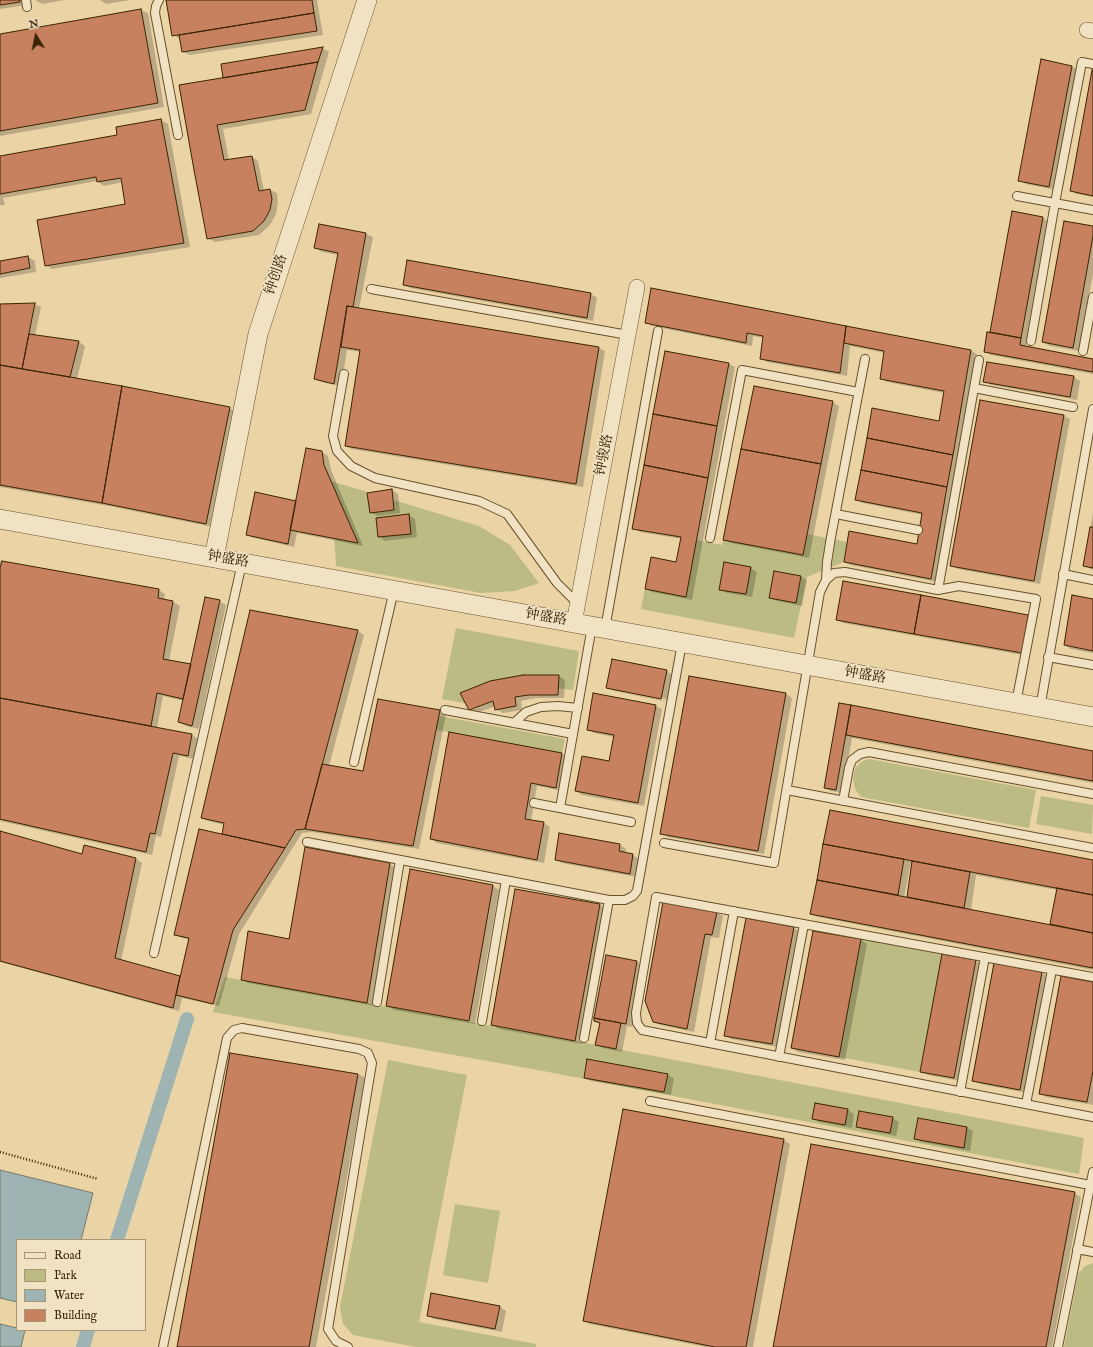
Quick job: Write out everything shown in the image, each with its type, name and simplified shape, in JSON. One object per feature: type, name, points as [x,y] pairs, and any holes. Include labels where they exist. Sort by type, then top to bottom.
[{"type":"street","name":"钟创路","points":[[214,558],[258,334],[367,0]]},
{"type":"street","name":"钟骏路","points":[[574,623],[637,287]]},
{"type":"street","name":"钟盛路","points":[[0,519],[1093,717]]},
{"type":"lane","points":[[159,0],[156,6],[155,14],[178,135]]},
{"type":"lane","points":[[1031,341],[1055,203],[1082,62],[1093,64]]},
{"type":"lane","points":[[1017,196],[1093,210]]},
{"type":"lane","points":[[371,289],[628,335]]},
{"type":"lane","points":[[1083,351],[1093,297]]},
{"type":"lane","points":[[560,808],[578,708],[599,627],[658,331]]},
{"type":"lane","points":[[826,580],[827,562],[865,358]]},
{"type":"lane","points":[[938,590],[979,360]]},
{"type":"lane","points":[[710,538],[742,370],[858,392]]},
{"type":"lane","points":[[344,374],[332,436],[337,451],[351,466],[375,478],[480,501],[507,514],[557,583],[578,604]]},
{"type":"lane","points":[[974,388],[1073,407]]},
{"type":"lane","points":[[1040,708],[1093,408]]},
{"type":"lane","points":[[836,514],[918,530]]},
{"type":"lane","points":[[154,953],[242,563]]},
{"type":"lane","points":[[664,843],[774,863],[820,592],[826,580],[834,573],[845,572],[938,590],[959,586],[1036,599],[1016,703]]},
{"type":"lane","points":[[1063,574],[1093,580]]},
{"type":"lane","points":[[354,762],[394,590]]},
{"type":"lane","points":[[307,842],[609,900],[626,900],[633,896],[637,891],[682,643]]},
{"type":"lane","points":[[1048,657],[1093,665]]},
{"type":"lane","points":[[514,724],[526,712],[541,707],[558,706],[578,708]]},
{"type":"lane","points":[[446,710],[573,734]]},
{"type":"lane","points":[[843,801],[849,768],[852,760],[860,754],[869,752],[1093,794]]},
{"type":"lane","points":[[787,790],[1093,848]]},
{"type":"lane","points":[[534,803],[631,822]]},
{"type":"lane","points":[[377,1002],[400,860]]},
{"type":"lane","points":[[482,1021],[506,880]]},
{"type":"lane","points":[[1093,977],[656,897],[636,1013],[637,1023],[642,1030],[960,1092],[1093,1116]]},
{"type":"lane","points":[[584,1038],[609,900]]},
{"type":"lane","points":[[710,1043],[734,911]]},
{"type":"lane","points":[[779,1057],[804,924]]},
{"type":"lane","points":[[960,1092],[985,957]]},
{"type":"lane","points":[[1026,1104],[1052,970]]},
{"type":"lane","points":[[163,1347],[227,1038],[234,1030],[242,1028],[359,1049],[368,1052],[372,1063],[328,1329],[336,1342],[348,1347]]},
{"type":"lane","points":[[650,1101],[1090,1185]]},
{"type":"lane","points":[[1058,1347],[1093,1172]]},
{"type":"lane","points":[[1077,1249],[1093,1252]]},
{"type":"path","points":[[0,1152],[98,1179]]},
{"type":"green space","points":[[331,481],[479,526],[510,545],[539,583],[515,591],[481,593],[336,566]]},
{"type":"green space","points":[[807,534],[847,542],[844,562],[807,577],[794,638],[641,609],[651,557],[676,562],[681,537],[722,545],[723,540]]},
{"type":"green space","points":[[456,628],[579,651],[573,690],[543,687],[469,704],[442,699]]},
{"type":"green space","points":[[439,716],[565,739],[562,753],[436,730]]},
{"type":"green space","points":[[869,759],[1036,790],[1029,828],[861,797],[855,789],[853,779],[855,768],[861,762]]},
{"type":"green space","points":[[1041,796],[1093,805],[1092,834],[1036,824]]},
{"type":"green space","points":[[861,939],[942,954],[920,1072],[839,1057]]},
{"type":"green space","points":[[225,977],[575,1041],[1084,1138],[1079,1174],[538,1070],[213,1012]]},
{"type":"green space","points":[[388,1060],[467,1075],[419,1322],[536,1344],[536,1347],[416,1347],[353,1335],[343,1324],[340,1307]]},
{"type":"green space","points":[[455,1204],[500,1211],[488,1283],[443,1275]]},
{"type":"green space","points":[[1093,1263],[1093,1347],[1064,1347],[1078,1274],[1085,1266]]},
{"type":"water","points":[[0,1170],[93,1193],[81,1239],[16,1239],[16,1302],[0,1298]]},
{"type":"water","points":[[0,1324],[16,1328],[16,1331],[25,1331],[21,1347],[0,1347]]},
{"type":"building","points":[[0,0],[20,0],[20,2],[0,5]]},
{"type":"building","points":[[166,0],[312,0],[314,13],[172,36]]},
{"type":"building","points":[[141,9],[158,103],[0,131],[0,34]]},
{"type":"building","points":[[314,13],[317,31],[182,52],[179,35]]},
{"type":"building","points":[[323,47],[318,62],[223,78],[221,64]]},
{"type":"building","points":[[1041,59],[1072,66],[1049,187],[1018,181]]},
{"type":"building","points":[[318,62],[305,110],[217,125],[224,160],[252,156],[259,191],[270,189],[272,199],[270,210],[264,221],[253,231],[207,239],[179,85]]},
{"type":"building","points":[[1093,70],[1093,196],[1070,191]]},
{"type":"building","points":[[161,119],[184,243],[45,266],[37,220],[125,204],[121,178],[97,182],[96,177],[0,194],[0,156],[117,135],[116,127]]},
{"type":"building","points":[[1012,211],[1043,217],[1021,338],[990,332]]},
{"type":"building","points":[[1064,221],[1093,226],[1093,236],[1073,348],[1042,342]]},
{"type":"building","points":[[319,224],[366,233],[353,307],[347,306],[334,384],[314,379],[338,253],[314,248]]},
{"type":"building","points":[[28,256],[30,268],[0,274],[0,261]]},
{"type":"building","points":[[407,260],[591,293],[587,318],[403,285]]},
{"type":"building","points":[[651,288],[846,326],[840,373],[760,359],[763,336],[747,333],[746,343],[645,323]]},
{"type":"building","points":[[35,303],[22,369],[0,365],[0,304]]},
{"type":"building","points":[[347,306],[599,347],[576,484],[345,446],[360,350],[341,347]]},
{"type":"building","points":[[846,326],[971,350],[953,455],[867,438],[872,408],[939,421],[944,391],[880,379],[884,351],[844,343]]},
{"type":"building","points":[[987,332],[1021,338],[1020,345],[1093,359],[1093,372],[984,352]]},
{"type":"building","points":[[29,334],[79,341],[70,377],[22,369]]},
{"type":"building","points":[[665,351],[729,363],[717,426],[653,414]]},
{"type":"building","points":[[987,362],[1074,376],[1070,397],[983,382]]},
{"type":"building","points":[[0,365],[122,386],[102,503],[0,485]]},
{"type":"building","points":[[122,386],[230,407],[206,524],[102,503]]},
{"type":"building","points":[[754,386],[833,401],[821,464],[741,449]]},
{"type":"building","points":[[980,400],[1064,415],[1034,581],[950,566]]},
{"type":"building","points":[[653,414],[717,426],[708,478],[644,465]]},
{"type":"building","points":[[867,438],[953,455],[947,487],[861,470]]},
{"type":"building","points":[[306,448],[322,451],[324,465],[358,543],[290,530]]},
{"type":"building","points":[[741,449],[821,464],[803,555],[723,540]]},
{"type":"building","points":[[644,465],[708,478],[686,597],[645,589],[651,557],[676,562],[681,537],[632,529]]},
{"type":"building","points":[[861,470],[947,487],[931,579],[844,562],[849,531],[917,544],[922,513],[855,500]]},
{"type":"building","points":[[392,489],[394,510],[370,513],[367,493]]},
{"type":"building","points":[[255,492],[296,501],[288,544],[246,535]]},
{"type":"building","points":[[409,514],[411,534],[378,537],[376,518]]},
{"type":"building","points":[[1090,527],[1093,527],[1093,568],[1083,566]]},
{"type":"building","points":[[2,561],[159,589],[158,598],[173,601],[163,659],[191,664],[183,699],[157,693],[151,726],[0,698],[0,568]]},
{"type":"building","points":[[724,562],[751,567],[746,594],[719,590]]},
{"type":"building","points":[[774,571],[801,576],[796,603],[769,598]]},
{"type":"building","points":[[843,581],[921,595],[914,634],[836,620]]},
{"type":"building","points":[[921,595],[1028,615],[1022,653],[914,634]]},
{"type":"building","points":[[1072,595],[1093,599],[1093,651],[1064,645]]},
{"type":"building","points":[[205,597],[220,600],[192,726],[178,722]]},
{"type":"building","points":[[250,610],[358,630],[305,829],[296,830],[285,848],[222,834],[224,823],[201,818]]},
{"type":"building","points":[[612,659],[667,670],[661,699],[606,688]]},
{"type":"building","points":[[523,675],[559,675],[558,695],[529,695],[515,697],[516,706],[495,710],[493,701],[469,710],[460,693],[490,681]]},
{"type":"building","points":[[689,676],[786,693],[758,851],[660,834]]},
{"type":"building","points":[[593,693],[656,705],[638,803],[575,791],[582,756],[609,761],[614,735],[587,730]]},
{"type":"building","points":[[0,698],[192,734],[188,756],[173,753],[155,834],[150,833],[146,852],[0,819]]},
{"type":"building","points":[[378,699],[440,710],[413,846],[305,829],[322,764],[363,771]]},
{"type":"building","points":[[839,703],[851,705],[836,790],[824,788]]},
{"type":"building","points":[[851,705],[1093,751],[1093,781],[846,735]]},
{"type":"building","points":[[449,732],[562,753],[556,788],[531,783],[525,819],[544,822],[537,860],[430,839]]},
{"type":"building","points":[[830,810],[1093,860],[1093,895],[823,844]]},
{"type":"building","points":[[199,829],[285,848],[233,930],[213,1004],[176,995],[189,938],[174,935]]},
{"type":"building","points":[[0,831],[82,854],[84,845],[136,858],[115,958],[180,976],[173,1008],[0,961]]},
{"type":"building","points":[[559,833],[620,844],[619,851],[633,854],[630,874],[555,860]]},
{"type":"building","points":[[823,844],[904,859],[898,895],[817,880]]},
{"type":"building","points":[[305,847],[390,863],[367,1003],[241,980],[248,931],[289,939]]},
{"type":"building","points":[[912,861],[970,872],[964,908],[907,897]]},
{"type":"building","points":[[410,869],[493,885],[469,1021],[386,1006]]},
{"type":"building","points":[[817,880],[1093,933],[1093,968],[810,914]]},
{"type":"building","points":[[1057,888],[1093,895],[1093,933],[1050,924]]},
{"type":"building","points":[[515,889],[600,904],[575,1041],[491,1025]]},
{"type":"building","points":[[663,902],[717,912],[712,935],[705,934],[687,1029],[653,1022],[645,1001]]},
{"type":"building","points":[[746,918],[794,927],[772,1044],[724,1036]]},
{"type":"building","points":[[813,931],[861,939],[839,1057],[791,1048]]},
{"type":"building","points":[[942,954],[976,960],[954,1078],[920,1072]]},
{"type":"building","points":[[606,955],[637,961],[626,1024],[594,1018]]},
{"type":"building","points":[[994,963],[1042,972],[1020,1090],[972,1081]]},
{"type":"building","points":[[1061,976],[1093,982],[1093,1071],[1087,1102],[1039,1094]]},
{"type":"building","points":[[594,1018],[621,1023],[616,1049],[595,1045],[600,1023],[594,1021]]},
{"type":"building","points":[[230,1053],[358,1074],[309,1347],[177,1347]]},
{"type":"building","points":[[587,1059],[668,1074],[664,1092],[584,1078]]},
{"type":"building","points":[[815,1103],[848,1109],[845,1125],[812,1119]]},
{"type":"building","points":[[623,1109],[784,1139],[746,1347],[715,1347],[583,1321]]},
{"type":"building","points":[[859,1111],[893,1117],[890,1133],[856,1127]]},
{"type":"building","points":[[918,1118],[967,1127],[964,1148],[914,1139]]},
{"type":"building","points":[[811,1144],[1075,1192],[1046,1347],[773,1347]]},
{"type":"building","points":[[431,1293],[500,1306],[495,1329],[427,1316]]},
{"type":"waterway","points":[[117,1239],[187,1019]]},
{"type":"waterway","points":[[83,1347],[88,1331]]}]
